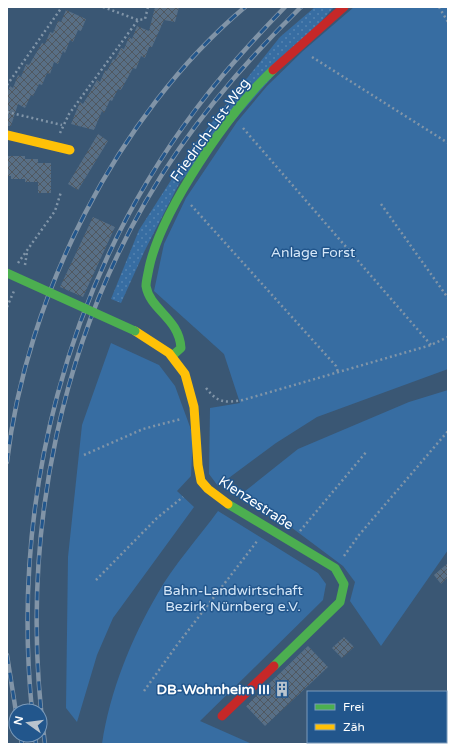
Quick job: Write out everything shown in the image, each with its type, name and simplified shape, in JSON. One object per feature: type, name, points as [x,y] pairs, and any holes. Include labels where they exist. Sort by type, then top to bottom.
[{"type":"street","name":"Friedrich-List-Weg","points":[[172,356],[181,348],[182,341],[179,333],[150,297],[146,286],[148,270],[165,224],[180,195],[204,157],[266,77],[344,7]]},
{"type":"street","points":[[7,135],[70,150]]},
{"type":"street","name":"Klenzestraße","points":[[7,273],[136,331],[172,356],[182,368],[190,392],[196,420],[198,470],[202,482],[220,498],[335,568]]},
{"type":"street","points":[[222,716],[340,602],[344,584],[335,568]]},
{"type":"path","points":[[7,84],[62,7]]},
{"type":"path","points":[[103,7],[138,20],[145,18],[148,7]]},
{"type":"path","points":[[439,7],[448,22]]},
{"type":"path","points":[[56,146],[62,125],[138,20]]},
{"type":"path","points":[[299,47],[448,143]]},
{"type":"path","points":[[7,112],[62,125]]},
{"type":"path","points":[[233,118],[431,346]]},
{"type":"path","points":[[24,254],[54,211],[61,192]]},
{"type":"path","points":[[180,195],[331,360],[338,372]]},
{"type":"path","points":[[381,204],[448,298]]},
{"type":"path","points":[[202,382],[214,398],[226,402],[243,400],[431,346],[448,337]]},
{"type":"path","points":[[84,455],[143,429],[185,417]]},
{"type":"path","points":[[335,568],[359,534],[448,431]]},
{"type":"path","points":[[291,542],[367,451]]},
{"type":"path","points":[[96,580],[157,518],[183,497]]},
{"type":"path","points":[[144,691],[177,645],[267,528]]},
{"type":"green space","points":[[315,7],[334,7],[180,182],[145,250],[121,303],[111,299],[139,230],[193,146],[280,37]]},
{"type":"green space","name":"Anlage Forst","points":[[354,7],[448,7],[448,369],[317,417],[276,443],[218,486],[209,474],[210,408],[240,403],[224,354],[154,291],[164,244],[186,198],[237,122],[267,86],[303,51]]},
{"type":"green space","name":"Bahn-Landwirtschaft Bezirk Nürnberg e.V.","points":[[111,343],[159,365],[175,386],[193,435],[191,476],[177,491],[194,507],[113,618],[97,655],[77,722],[66,708],[68,557],[82,425]]},
{"type":"green space","name":"Bahn-Landwirtschaft Bezirk Nürnberg e.V.","points":[[448,390],[448,550],[381,646],[350,601],[355,582],[343,566],[244,492],[298,449],[409,402]]},
{"type":"green space","name":"Bahn-Landwirtschaft Bezirk Nürnberg e.V.","points":[[218,511],[318,573],[326,584],[323,600],[200,721],[252,744],[102,744],[110,705],[116,685],[139,629],[171,572]]},
{"type":"building","points":[[155,7],[179,7],[175,22],[164,20],[152,47],[149,47],[145,58],[141,56],[136,69],[133,68],[121,90],[118,89],[112,101],[110,100],[104,113],[102,111],[94,130],[71,124],[80,102],[83,104],[97,80],[100,82],[105,70],[107,71],[113,59],[115,60],[121,48],[124,49],[129,37],[132,39],[137,26],[149,31]]},
{"type":"building","points":[[66,10],[86,19],[81,31],[78,30],[73,42],[70,40],[65,53],[63,51],[58,64],[54,62],[50,74],[47,73],[42,85],[39,84],[33,96],[31,95],[25,108],[18,104],[11,126],[7,126],[7,93],[10,86],[13,88],[18,75],[21,77],[26,64],[29,65],[42,43],[45,44],[50,32],[53,33],[58,21],[61,22]]},
{"type":"building","points":[[98,134],[108,141],[78,190],[68,184]]},
{"type":"building","points":[[7,156],[25,156],[25,159],[38,159],[38,163],[51,163],[51,193],[38,193],[38,182],[25,182],[25,179],[11,179],[11,176],[7,176]]},
{"type":"building","points":[[93,217],[115,227],[83,297],[60,287]]},
{"type":"building","points":[[448,563],[448,577],[441,584],[434,575]]},
{"type":"building","points":[[344,637],[354,647],[342,658],[332,648]]},
{"type":"building","name":"DB-Wohnheim III","points":[[308,646],[328,667],[265,726],[246,706]]},
{"type":"railway","points":[[7,462],[17,400],[34,336],[57,274],[85,213],[118,155],[156,100],[199,51],[245,7]]},
{"type":"railway","points":[[32,703],[28,631],[30,551],[40,473],[57,395],[81,319],[113,246],[151,176],[206,96],[261,32],[285,7]]},
{"type":"railway","points":[[45,744],[38,666],[37,588],[44,511],[57,434],[77,359],[104,286],[138,216],[179,149],[207,111],[237,75],[268,40],[301,7]]},
{"type":"railway","points":[[7,655],[15,703]]},
{"type":"traffic: fast","points":[[172,356],[181,348],[179,338],[170,322],[153,302],[146,286],[149,268],[156,245],[167,219],[199,163],[237,110],[273,70]]},
{"type":"traffic: fast","points":[[7,273],[135,331]]},
{"type":"traffic: fast","points":[[228,504],[335,568],[344,584],[340,602],[274,666]]},
{"type":"traffic: slow","points":[[7,135],[70,150]]},
{"type":"traffic: slow","points":[[135,331],[169,353],[185,374],[194,407],[198,465],[201,481],[208,489],[228,504]]},
{"type":"traffic: jam","points":[[273,70],[344,7]]},
{"type":"traffic: jam","points":[[222,716],[274,666]]},
{"type":"place","name":"DB-Wohnheim III","points":[[282,689]]}]
